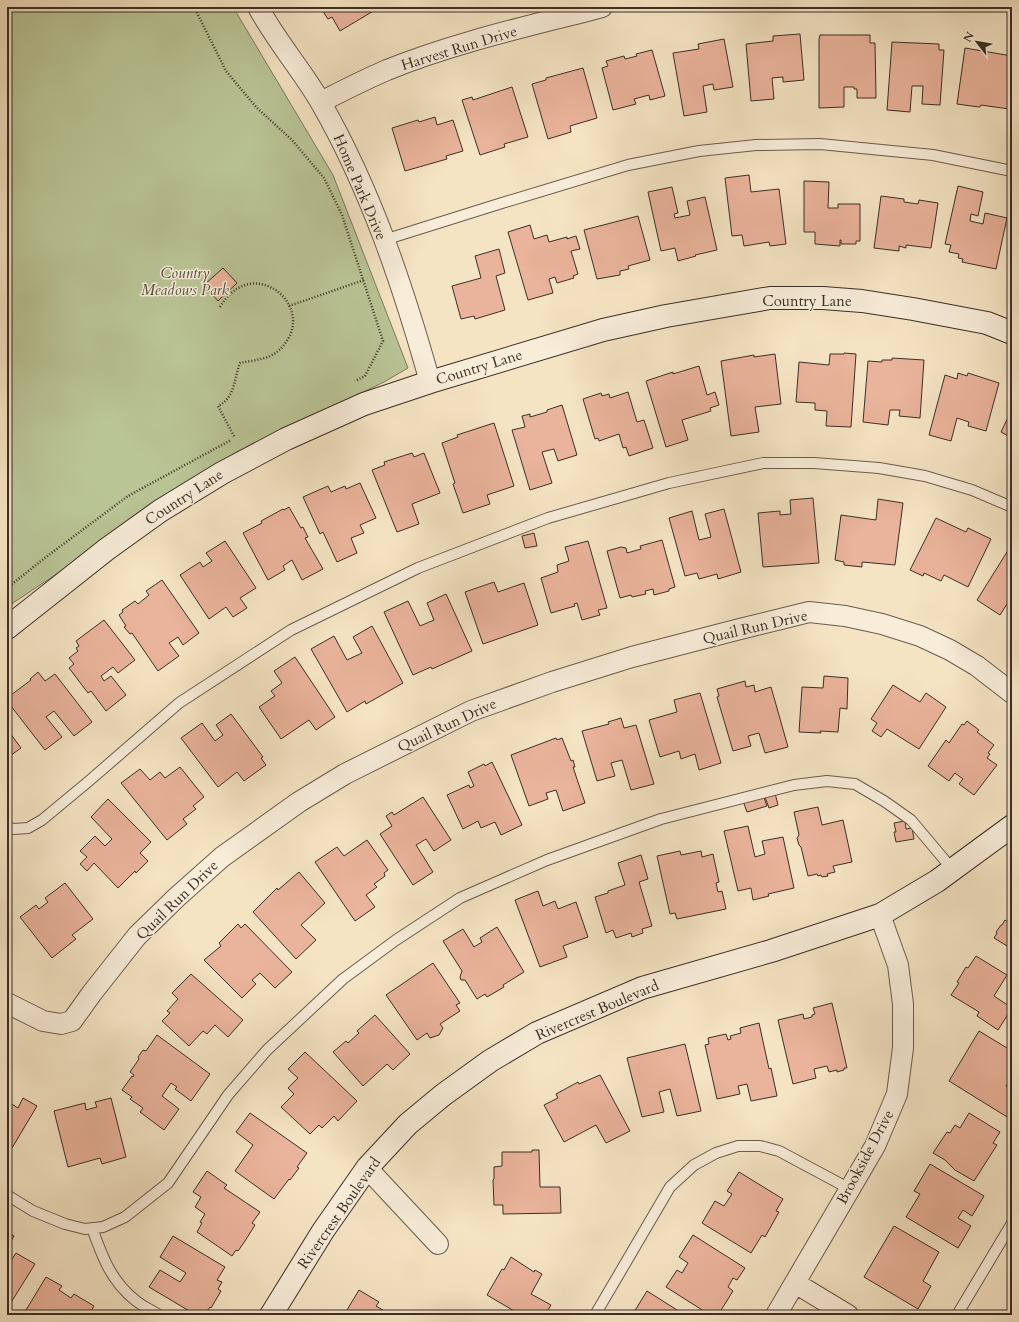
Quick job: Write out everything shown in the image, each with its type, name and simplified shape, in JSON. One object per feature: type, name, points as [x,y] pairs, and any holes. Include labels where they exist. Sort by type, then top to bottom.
[{"type":"street","name":"Home Park Drive","points":[[258,7],[266,22],[321,102],[342,141],[368,198],[384,240],[410,314],[430,382]]},
{"type":"street","name":"Harvest Run Drive","points":[[321,102],[388,70],[434,54],[498,34],[602,7]]},
{"type":"street","name":"Country Lane","points":[[7,628],[107,549],[160,511],[222,473],[286,439],[364,404],[430,382],[603,330],[666,316],[770,298],[823,298],[862,301],[913,309],[987,323],[1012,333]]},
{"type":"street","name":"Quail Run Drive","points":[[7,1003],[43,1021],[61,1024],[72,1021],[137,936],[177,897],[222,858],[299,802],[345,774],[471,710],[552,682],[632,657],[740,628],[809,612],[867,620],[920,636],[950,650],[977,666],[1012,693]]},
{"type":"street","name":"Rivercrest Boulevard","points":[[271,1315],[323,1231],[367,1168],[408,1124],[443,1095],[490,1061],[537,1033],[642,988],[771,951],[880,915],[937,881],[1012,826]]},
{"type":"street","name":"Brookside Drive","points":[[776,1315],[875,1146],[897,1094],[903,1048],[902,1004],[898,965],[880,915]]},
{"type":"street","points":[[367,1168],[438,1244]]},
{"type":"street","points":[[795,1282],[848,1315]]},
{"type":"lane","points":[[384,240],[628,165],[699,151],[756,145],[820,144],[933,154],[1012,171]]},
{"type":"lane","points":[[7,827],[14,829],[28,828],[42,820],[89,782],[179,703],[291,630],[418,568],[548,518],[668,483],[763,463],[836,464],[879,468],[925,476],[972,490],[1012,508]]},
{"type":"lane","points":[[7,1195],[33,1211],[65,1224],[85,1229],[103,1227],[125,1217],[168,1184],[228,1095],[267,1050],[343,979],[396,940],[460,898],[547,860],[661,819],[794,785],[827,781],[855,784],[884,801],[911,820],[953,870]]},
{"type":"lane","points":[[595,1315],[670,1187],[694,1165],[716,1153],[738,1146],[760,1146],[779,1151],[850,1189]]},
{"type":"lane","points":[[957,1315],[1012,1223]]},
{"type":"lane","points":[[92,1228],[105,1264],[118,1283],[135,1300],[159,1315]]},
{"type":"path","points":[[194,7],[226,72],[256,107],[292,140],[324,178],[342,215],[383,341],[365,376],[350,383]]},
{"type":"path","points":[[289,306],[364,280]]},
{"type":"path","points":[[220,307],[226,297],[235,289],[246,284],[258,283],[269,286],[280,292],[287,301],[292,312],[293,326],[289,338],[281,349],[270,356],[240,363],[233,389],[228,398],[218,406],[235,438]]},
{"type":"path","points":[[7,588],[128,496],[242,435]]},
{"type":"green space","name":"Country Meadows Park","points":[[7,7],[233,7],[333,175],[408,368],[384,382],[290,427],[226,461],[7,607]]},
{"type":"building","points":[[320,7],[380,7],[340,31],[332,17],[328,19]]},
{"type":"building","points":[[800,34],[804,80],[783,82],[783,77],[772,78],[774,99],[751,101],[746,44],[773,41],[773,36]]},
{"type":"building","points":[[820,35],[870,35],[870,43],[875,43],[876,98],[857,98],[857,89],[854,89],[854,87],[844,87],[844,107],[819,108]]},
{"type":"building","points":[[724,39],[733,87],[714,90],[713,84],[703,86],[707,112],[684,116],[673,53],[699,49],[698,44]]},
{"type":"building","points":[[892,42],[939,44],[939,50],[944,50],[940,105],[922,104],[923,86],[912,86],[910,112],[887,110]]},
{"type":"building","points":[[965,48],[1012,56],[1012,90],[1009,109],[981,105],[979,107],[957,104]]},
{"type":"building","points":[[652,50],[665,96],[650,100],[649,95],[634,99],[636,104],[613,110],[602,68],[608,66],[606,61],[624,56],[625,59],[637,56],[636,54]]},
{"type":"building","points":[[583,68],[597,118],[570,126],[571,132],[548,139],[532,84],[546,80],[546,78]]},
{"type":"building","points":[[512,87],[528,137],[504,144],[505,147],[480,155],[462,100],[472,97],[473,100]]},
{"type":"building","points":[[435,117],[437,125],[453,120],[463,151],[446,156],[447,159],[405,171],[392,128],[418,120],[419,122]]},
{"type":"building","points":[[749,175],[751,192],[779,189],[786,244],[770,246],[769,242],[744,246],[742,235],[732,236],[725,178]]},
{"type":"building","points":[[804,181],[829,182],[828,208],[838,208],[838,204],[860,204],[860,241],[856,241],[856,244],[841,244],[840,240],[840,246],[815,244],[815,232],[804,232]]},
{"type":"building","points":[[958,186],[983,192],[978,216],[971,214],[970,221],[983,224],[985,213],[1007,218],[996,269],[962,262],[963,259],[958,258],[959,254],[949,252],[951,245],[945,244]]},
{"type":"building","points":[[672,187],[678,213],[674,214],[675,218],[690,215],[687,201],[705,197],[717,250],[678,261],[675,248],[661,251],[648,192]]},
{"type":"building","points":[[881,196],[904,199],[904,202],[918,204],[919,200],[938,203],[931,248],[906,245],[906,248],[899,246],[899,251],[874,248]]},
{"type":"building","points":[[638,216],[650,260],[628,266],[629,269],[620,271],[620,275],[597,279],[584,230]]},
{"type":"building","points":[[530,225],[534,239],[547,235],[549,242],[576,236],[580,249],[571,251],[578,274],[573,276],[574,278],[557,283],[555,277],[549,279],[553,293],[528,300],[508,232]]},
{"type":"building","points":[[499,249],[505,273],[496,276],[505,310],[475,319],[474,316],[461,319],[452,286],[481,278],[475,256]]},
{"type":"building","points":[[223,268],[237,283],[218,301],[204,285]]},
{"type":"building","points":[[775,354],[781,404],[755,407],[759,432],[731,436],[721,361],[754,355],[754,357]]},
{"type":"building","points":[[830,354],[856,354],[851,427],[826,426],[827,411],[815,410],[815,403],[796,402],[799,362],[829,365]]},
{"type":"building","points":[[892,358],[924,360],[920,418],[899,416],[900,410],[890,410],[888,425],[863,422],[868,361],[882,362],[882,360],[892,360]]},
{"type":"building","points":[[699,366],[707,395],[715,392],[719,405],[710,408],[711,411],[682,420],[688,440],[666,447],[646,381],[673,372],[673,374]]},
{"type":"building","points":[[958,373],[967,376],[968,373],[999,383],[986,431],[968,426],[969,422],[957,418],[951,441],[929,435],[945,375],[957,379]]},
{"type":"building","points":[[628,392],[637,422],[644,420],[653,448],[629,456],[626,447],[623,448],[619,434],[599,441],[598,438],[595,439],[583,399],[601,393],[602,396],[609,394],[610,398]]},
{"type":"building","points":[[562,405],[577,455],[558,461],[554,449],[542,452],[552,483],[530,490],[512,430],[525,427],[522,416],[530,414],[530,417],[547,412],[547,410]]},
{"type":"building","points":[[1012,409],[1012,438],[1001,432]]},
{"type":"building","points":[[494,423],[514,486],[487,495],[490,504],[463,513],[453,484],[455,483],[442,443],[458,437],[457,435]]},
{"type":"building","points":[[412,453],[414,457],[424,453],[440,493],[412,504],[419,524],[397,532],[372,470],[385,465],[384,462]]},
{"type":"building","points":[[360,483],[376,518],[360,525],[364,533],[351,538],[357,553],[337,562],[323,532],[320,534],[303,497],[328,486],[331,492],[345,486],[346,489]]},
{"type":"building","points":[[813,498],[819,563],[763,567],[758,513],[780,511],[780,515],[791,514],[790,500]]},
{"type":"building","points":[[878,499],[903,503],[895,565],[862,562],[862,567],[844,565],[844,562],[835,560],[841,515],[876,520]]},
{"type":"building","points":[[289,507],[301,528],[303,527],[308,537],[305,538],[323,569],[302,580],[292,560],[283,566],[285,570],[268,580],[243,533],[262,523],[261,521]]},
{"type":"building","points":[[724,509],[741,572],[718,579],[717,574],[699,579],[697,573],[685,576],[669,518],[692,511],[699,540],[711,537],[705,514]]},
{"type":"building","points":[[936,518],[966,532],[968,528],[991,539],[968,587],[944,575],[941,581],[924,573],[923,576],[910,570]]},
{"type":"building","points":[[534,533],[537,546],[525,548],[522,536]]},
{"type":"building","points":[[662,540],[675,587],[669,589],[669,591],[654,595],[653,589],[645,591],[646,594],[632,597],[631,595],[620,598],[607,551],[621,547],[626,548],[627,553],[641,549],[640,546]]},
{"type":"building","points":[[225,541],[256,588],[240,598],[247,608],[233,617],[226,607],[209,619],[180,575],[200,562],[203,567],[212,561],[206,553]]},
{"type":"building","points":[[588,541],[607,608],[598,610],[600,615],[582,620],[577,603],[574,604],[575,606],[551,613],[541,578],[558,572],[557,565],[569,561],[565,547]]},
{"type":"building","points":[[1012,544],[1012,603],[1009,601],[1000,615],[977,600]]},
{"type":"building","points":[[162,580],[199,633],[183,645],[178,637],[169,643],[179,656],[158,671],[132,633],[130,634],[124,627],[126,626],[119,615],[123,612],[122,610],[135,601],[138,604],[149,595],[146,591]]},
{"type":"building","points":[[494,582],[498,592],[524,583],[538,625],[483,644],[465,592]]},
{"type":"building","points":[[446,594],[472,651],[432,669],[431,667],[413,675],[384,612],[408,601],[420,626],[434,620],[427,603]]},
{"type":"building","points":[[104,620],[135,660],[118,673],[113,667],[101,676],[104,681],[111,676],[126,695],[106,711],[91,691],[88,693],[69,668],[74,664],[69,658],[78,651],[76,648],[79,646],[76,641]]},
{"type":"building","points":[[372,626],[403,683],[366,704],[365,701],[347,712],[311,649],[334,636],[347,660],[362,653],[353,637]]},
{"type":"building","points":[[295,657],[335,717],[316,730],[309,720],[281,739],[259,707],[275,696],[271,691],[282,683],[274,671]]},
{"type":"building","points":[[38,672],[45,681],[55,674],[92,722],[74,736],[54,711],[46,717],[62,737],[45,750],[7,701],[7,698],[31,680],[30,679]]},
{"type":"building","points":[[824,676],[848,678],[847,709],[840,708],[838,732],[799,732],[802,687],[823,688]]},
{"type":"building","points":[[745,681],[746,687],[754,685],[755,692],[771,687],[788,747],[765,753],[759,733],[748,736],[751,746],[733,751],[717,697],[719,696],[717,689]]},
{"type":"building","points":[[893,685],[920,702],[926,693],[946,707],[919,749],[887,729],[881,737],[872,731],[877,723],[871,719]]},
{"type":"building","points":[[700,693],[721,763],[699,770],[695,754],[681,759],[679,751],[660,757],[649,720],[677,712],[674,700]]},
{"type":"building","points":[[231,714],[263,757],[261,758],[266,765],[244,781],[237,772],[218,787],[181,738],[202,723],[215,741],[223,735],[216,725]]},
{"type":"building","points":[[621,718],[624,728],[636,725],[654,784],[631,790],[622,760],[611,763],[615,776],[597,781],[582,731],[609,724],[608,722]]},
{"type":"building","points":[[967,721],[979,730],[977,732],[994,745],[988,753],[990,754],[987,758],[997,765],[974,795],[959,784],[963,779],[955,773],[949,781],[928,766],[946,740],[949,743],[962,724],[964,725]]},
{"type":"building","points":[[7,729],[21,748],[7,758]]},
{"type":"building","points":[[556,738],[557,740],[562,738],[571,761],[573,760],[575,767],[573,767],[585,803],[563,811],[556,790],[546,793],[548,799],[529,806],[511,755]]},
{"type":"building","points":[[492,762],[522,825],[501,835],[495,822],[481,828],[478,821],[463,829],[447,795],[469,785],[470,788],[474,786],[468,772],[484,764],[485,766]]},
{"type":"building","points":[[180,767],[204,797],[193,806],[196,809],[183,819],[187,824],[167,840],[121,783],[140,769],[150,780],[160,772],[165,778]]},
{"type":"building","points":[[775,793],[778,805],[769,808],[765,797]]},
{"type":"building","points":[[763,795],[767,806],[747,812],[743,801]]},
{"type":"building","points":[[423,797],[451,840],[434,851],[426,839],[416,845],[433,872],[413,885],[380,834],[392,826],[386,816],[392,812],[394,815]]},
{"type":"building","points":[[108,799],[151,842],[140,853],[148,861],[136,873],[135,871],[118,888],[94,863],[87,871],[80,864],[87,857],[80,851],[95,836],[105,846],[112,839],[91,817]]},
{"type":"building","points":[[818,807],[822,825],[843,820],[852,862],[833,866],[835,872],[827,874],[828,876],[822,877],[821,875],[818,876],[817,874],[808,876],[801,847],[797,838],[799,835],[794,812]]},
{"type":"building","points":[[905,821],[906,829],[912,828],[914,839],[896,842],[894,823]]},
{"type":"building","points":[[748,826],[755,857],[765,854],[762,841],[783,837],[794,888],[768,894],[769,896],[753,900],[751,888],[738,891],[724,831]]},
{"type":"building","points":[[367,840],[388,870],[384,873],[385,876],[374,884],[377,887],[366,895],[375,907],[355,921],[315,862],[337,847],[344,856]]},
{"type":"building","points":[[680,851],[681,855],[701,851],[702,857],[713,854],[719,882],[716,883],[718,892],[722,891],[726,909],[677,919],[675,913],[670,914],[657,856]]},
{"type":"building","points":[[641,855],[648,879],[639,882],[652,926],[642,929],[643,933],[632,937],[631,933],[616,938],[613,930],[606,933],[595,897],[625,885],[618,863]]},
{"type":"building","points":[[299,872],[325,903],[301,925],[316,940],[296,959],[253,912],[277,888],[278,890]]},
{"type":"building","points":[[65,883],[93,919],[72,935],[76,939],[52,958],[20,917],[36,905],[39,909],[48,902],[45,898]]},
{"type":"building","points":[[538,891],[543,906],[555,901],[558,909],[576,902],[588,937],[563,946],[567,957],[540,967],[515,900]]},
{"type":"building","points":[[1012,915],[1012,949],[994,938],[1001,925],[1005,920],[1008,922]]},
{"type":"building","points":[[238,924],[241,928],[245,924],[292,972],[275,988],[260,973],[252,980],[256,984],[242,998],[204,960],[221,946],[219,943]]},
{"type":"building","points":[[497,927],[524,972],[503,985],[504,987],[487,997],[485,994],[477,999],[465,980],[461,980],[460,977],[462,971],[443,941],[463,929],[474,947],[482,942],[480,938]]},
{"type":"building","points":[[976,956],[1007,975],[994,996],[1012,1008],[998,1030],[977,1016],[979,1012],[951,995],[959,983],[957,982],[966,967],[968,968]]},
{"type":"building","points":[[433,963],[460,1003],[456,1005],[460,1011],[440,1024],[443,1028],[439,1035],[430,1038],[427,1033],[417,1040],[386,995]]},
{"type":"building","points":[[191,974],[243,1020],[228,1037],[215,1025],[207,1034],[203,1031],[189,1046],[162,1021],[170,1013],[167,1011],[178,999],[172,993]]},
{"type":"building","points":[[832,1003],[847,1068],[837,1072],[837,1070],[829,1072],[827,1066],[814,1069],[816,1078],[793,1084],[778,1020],[803,1014],[804,1019],[812,1017],[812,1015],[815,1014],[813,1008]]},
{"type":"building","points":[[375,1015],[410,1054],[393,1070],[387,1064],[363,1086],[333,1052],[346,1041],[348,1043],[359,1033],[357,1031]]},
{"type":"building","points":[[759,1023],[769,1069],[771,1068],[777,1096],[751,1101],[747,1084],[738,1086],[740,1094],[717,1099],[705,1045],[709,1044],[708,1038],[726,1034],[728,1040],[731,1039],[730,1036],[741,1033],[740,1028]]},
{"type":"building","points":[[979,1031],[1012,1051],[1012,1076],[1006,1086],[1012,1089],[1012,1120],[949,1081]]},
{"type":"building","points":[[157,1035],[210,1074],[191,1101],[175,1089],[177,1087],[171,1083],[162,1096],[179,1109],[164,1130],[140,1112],[143,1108],[130,1099],[132,1097],[122,1090],[134,1075],[130,1072],[139,1059],[138,1057],[143,1050],[146,1051]]},
{"type":"building","points":[[685,1044],[701,1111],[677,1116],[670,1089],[659,1092],[664,1112],[642,1117],[627,1058]]},
{"type":"building","points":[[305,1052],[357,1101],[338,1121],[334,1116],[322,1128],[319,1125],[310,1134],[281,1107],[294,1094],[288,1088],[298,1078],[288,1069]]},
{"type":"building","points":[[600,1075],[630,1131],[606,1143],[596,1125],[564,1142],[544,1105],[558,1098],[556,1094],[578,1082],[579,1084]]},
{"type":"building","points":[[23,1098],[37,1106],[12,1148],[7,1145],[7,1101],[18,1108]]},
{"type":"building","points":[[111,1098],[126,1157],[102,1164],[100,1158],[68,1167],[54,1111],[85,1103],[86,1110],[97,1107],[95,1102]]},
{"type":"building","points":[[250,1113],[307,1153],[297,1167],[299,1168],[274,1199],[235,1171],[253,1145],[236,1132]]},
{"type":"building","points":[[969,1113],[1000,1132],[993,1143],[997,1145],[974,1181],[955,1170],[945,1160],[933,1153],[947,1132],[950,1133],[955,1125],[960,1128]]},
{"type":"building","points":[[532,1150],[539,1150],[540,1187],[560,1187],[561,1213],[503,1214],[503,1205],[494,1205],[494,1167],[502,1166],[502,1152],[532,1152]]},
{"type":"building","points":[[930,1164],[984,1196],[972,1216],[963,1210],[958,1218],[971,1226],[958,1248],[906,1217],[920,1194],[914,1191]]},
{"type":"building","points":[[207,1171],[227,1185],[224,1188],[260,1212],[252,1223],[255,1225],[245,1241],[238,1251],[236,1250],[232,1256],[197,1232],[202,1223],[200,1222],[205,1214],[195,1207],[201,1197],[193,1192]]},
{"type":"building","points":[[739,1172],[783,1199],[776,1211],[779,1212],[765,1237],[762,1235],[751,1253],[702,1223],[715,1201],[724,1206],[732,1194],[727,1191]]},
{"type":"building","points":[[894,1226],[939,1252],[923,1281],[931,1286],[918,1309],[864,1277]]},
{"type":"building","points":[[7,1232],[14,1236],[7,1248]]},
{"type":"building","points":[[693,1235],[745,1268],[737,1280],[733,1278],[728,1287],[733,1291],[718,1315],[710,1315],[666,1287],[677,1270],[682,1273],[688,1263],[679,1257]]},
{"type":"building","points":[[173,1236],[225,1267],[217,1280],[222,1282],[218,1289],[221,1291],[211,1308],[210,1307],[204,1315],[196,1315],[149,1287],[160,1270],[180,1282],[186,1273],[160,1257]]},
{"type":"building","points":[[16,1253],[35,1264],[7,1309],[7,1265]]},
{"type":"building","points":[[511,1257],[534,1272],[535,1270],[542,1274],[531,1294],[551,1305],[545,1315],[521,1315],[487,1295],[502,1269],[504,1270]]},
{"type":"building","points":[[46,1277],[62,1286],[59,1290],[71,1298],[74,1294],[94,1306],[89,1315],[23,1315]]},
{"type":"building","points":[[359,1290],[379,1302],[376,1306],[386,1312],[384,1315],[344,1315]]},
{"type":"building","points":[[647,1291],[685,1315],[639,1315],[634,1312]]},
{"type":"building","points":[[482,1311],[483,1315],[467,1315]]}]
